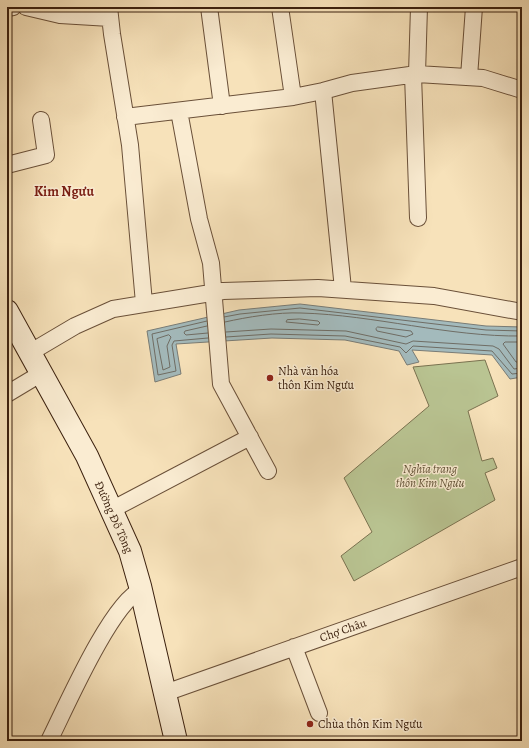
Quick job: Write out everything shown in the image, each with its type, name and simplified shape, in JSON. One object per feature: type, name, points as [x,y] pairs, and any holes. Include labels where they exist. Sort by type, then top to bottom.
[{"type":"main road","name":"Đường Đỗ Tông","points":[[7,311],[31,352],[86,456],[130,551],[141,590],[176,741]]},
{"type":"street","points":[[7,8],[13,7]]},
{"type":"street","points":[[26,7],[44,9],[70,16],[110,13],[130,145],[144,303]]},
{"type":"street","points":[[209,7],[222,106]]},
{"type":"street","points":[[280,7],[292,97]]},
{"type":"street","points":[[418,218],[415,74],[420,7]]},
{"type":"street","points":[[469,77],[474,7]]},
{"type":"street","points":[[125,117],[292,97],[323,91],[352,83],[415,74],[493,80],[522,90]]},
{"type":"street","points":[[323,91],[342,289]]},
{"type":"street","points":[[179,111],[199,219],[209,254],[221,384],[268,471]]},
{"type":"street","points":[[7,165],[46,155],[41,120]]},
{"type":"street","points":[[31,352],[81,323],[113,309],[144,303],[318,288],[434,296],[522,312]]},
{"type":"street","points":[[7,394],[42,373]]},
{"type":"street","points":[[111,510],[250,437]]},
{"type":"street","name":"Chợ Châu","points":[[164,693],[522,567]]},
{"type":"street","points":[[49,741],[101,638],[126,602],[134,593],[141,590]]},
{"type":"street","points":[[294,647],[319,713]]},
{"type":"green space","name":"Nghĩa trang thôn Kim Ngưu","points":[[485,360],[498,396],[468,411],[482,461],[493,458],[497,468],[485,473],[495,500],[354,581],[341,556],[372,532],[344,478],[429,406],[413,367]]},
{"type":"water","points":[[300,304],[486,326],[522,327],[522,377],[510,379],[492,355],[412,350],[419,362],[407,365],[399,351],[345,340],[272,338],[176,344],[181,374],[155,382],[147,331],[239,310]]},
{"type":"place","name":"Nhà văn hóa thôn Kim Ngưu","points":[[270,378]]},
{"type":"place","name":"Chùa thôn Kim Ngưu","points":[[310,724]]},
{"type":"district","name":"Kim Ngưu","points":[[64,191]]}]
